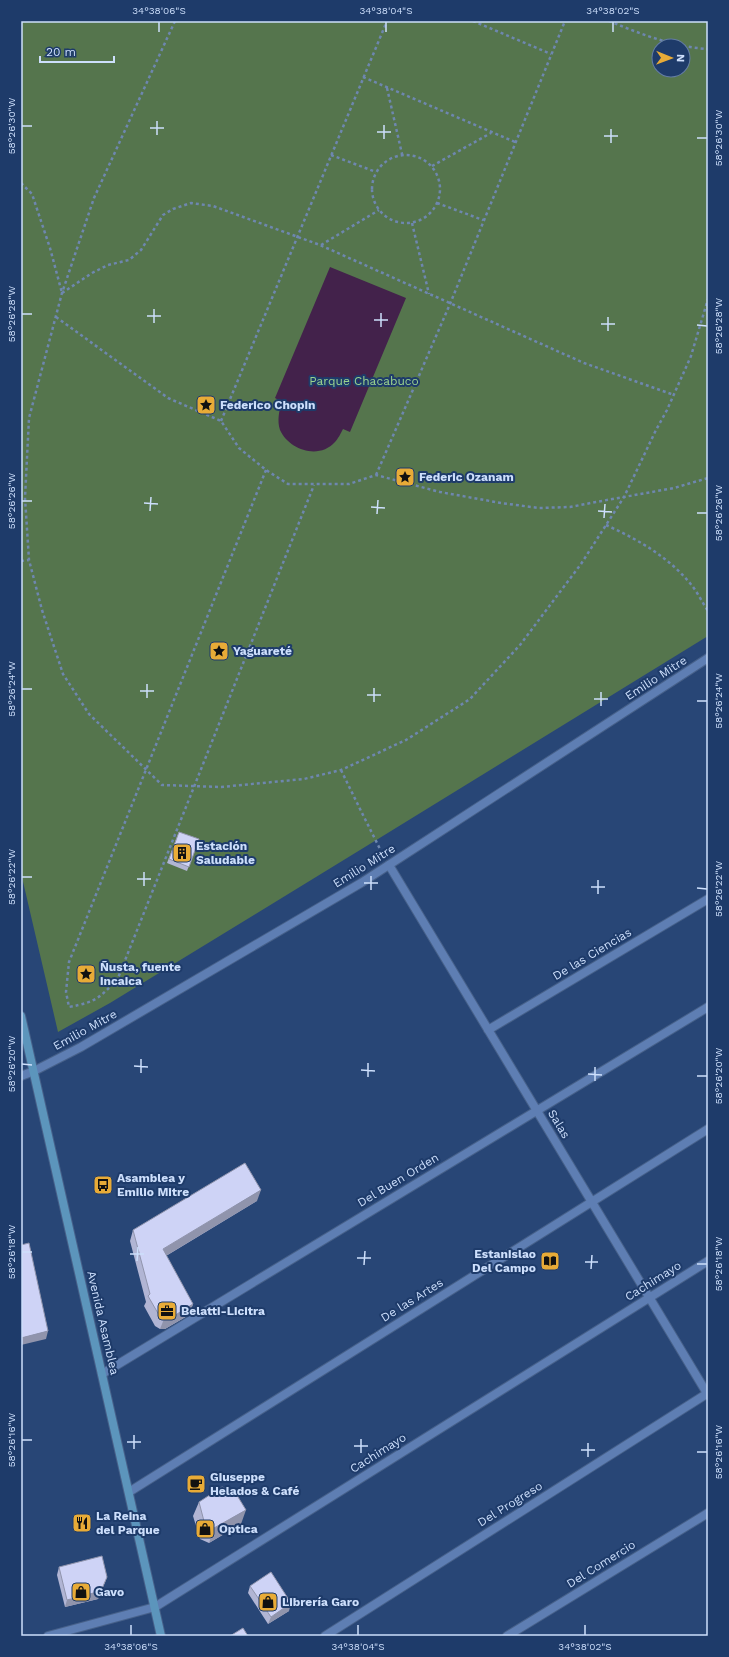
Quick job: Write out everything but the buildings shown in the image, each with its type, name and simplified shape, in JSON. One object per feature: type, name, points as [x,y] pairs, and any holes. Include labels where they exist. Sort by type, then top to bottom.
[{"type":"main road","name":"Avenida Asamblea","points":[[21,1016],[161,1636]]},
{"type":"street","name":"Emilio Mitre","points":[[21,1076],[81,1048],[389,865],[708,658]]},
{"type":"street","name":"Salas","points":[[389,865],[708,1394]]},
{"type":"street","name":"De las Ciencias","points":[[488,1030],[708,899]]},
{"type":"street","name":"Del Buen Orden","points":[[102,1374],[708,1007]]},
{"type":"street","name":"De las Artes","points":[[129,1492],[708,1129]]},
{"type":"street","name":"Cachimayo","points":[[48,1636],[155,1607],[708,1261]]},
{"type":"street","name":"Del Progreso","points":[[325,1636],[708,1394]]},
{"type":"street","name":"Del Comercio","points":[[507,1636],[708,1513]]},
{"type":"path","points":[[175,21],[94,198],[62,293],[29,418],[25,498],[29,560],[42,610],[63,674],[89,714],[162,785],[221,787],[304,779],[341,770],[406,740],[470,699],[520,645],[581,564],[624,497],[692,356],[708,299]]},
{"type":"path","points":[[222,421],[386,21]]},
{"type":"path","points":[[473,21],[551,54]]},
{"type":"path","points":[[376,475],[450,304],[514,142],[565,21]]},
{"type":"path","points":[[609,21],[648,37],[692,48],[708,50]]},
{"type":"path","points":[[363,77],[514,142]]},
{"type":"path","points":[[387,87],[402,154]]},
{"type":"path","points":[[432,166],[492,132]]},
{"type":"path","points":[[402,154],[419,156],[432,166],[438,175],[440,184],[440,194],[434,209],[424,218],[412,223],[405,223],[391,219],[379,210],[374,202],[372,192],[372,182],[376,172],[387,160],[402,154]]},
{"type":"path","points":[[331,155],[376,172]]},
{"type":"path","points":[[21,183],[32,194],[50,248],[62,293]]},
{"type":"path","points":[[62,293],[92,273],[108,265],[129,260],[141,250],[162,215],[173,209],[191,203],[213,206],[320,245],[584,363],[674,395]]},
{"type":"path","points":[[437,203],[483,220]]},
{"type":"path","points":[[320,245],[379,210]]},
{"type":"path","points":[[412,223],[429,294]]},
{"type":"path","points":[[56,317],[168,398],[222,421],[239,448],[266,470],[288,484],[349,484],[376,475],[440,492],[539,508],[570,507],[674,488],[708,478]]},
{"type":"path","points":[[266,470],[69,962],[66,992],[69,1007],[85,1004],[102,996],[118,978],[314,485]]},
{"type":"path","points":[[606,525],[627,534],[656,552],[670,563],[690,583],[708,611]]},
{"type":"path","points":[[21,561],[29,560]]},
{"type":"path","points":[[341,770],[389,865]]},
{"type":"green space","name":"Parque Chacabuco","points":[[21,21],[708,21],[708,636],[110,1003],[58,1032],[21,873]]},
{"type":"shaded area","points":[[330,267],[406,298],[350,432],[343,429],[336,441],[328,447],[321,451],[313,451],[297,447],[284,437],[280,430],[279,423],[279,412],[282,402],[275,398]]},
{"type":"place","name":"Federico Chopin","points":[[206,405]]},
{"type":"place","name":"Federic Ozanam","points":[[405,477]]},
{"type":"place","name":"Yaguareté","points":[[219,651]]},
{"type":"place","name":"Estación Saludable","points":[[182,853]]},
{"type":"place","name":"Ñusta, fuente incaica","points":[[86,974]]},
{"type":"place","name":"Asamblea y Emilio Mitre","points":[[103,1185]]},
{"type":"place","name":"Estanislao Del Campo","points":[[550,1261]]},
{"type":"place","name":"Belatti-Licitra","points":[[167,1311]]},
{"type":"place","name":"Giuseppe Helados & Café","points":[[196,1484]]},
{"type":"place","name":"La Reina del Parque","points":[[82,1523]]},
{"type":"place","name":"Optica","points":[[205,1529]]},
{"type":"place","name":"Gavo","points":[[81,1592]]},
{"type":"place","name":"Librería Garo","points":[[268,1602]]}]
